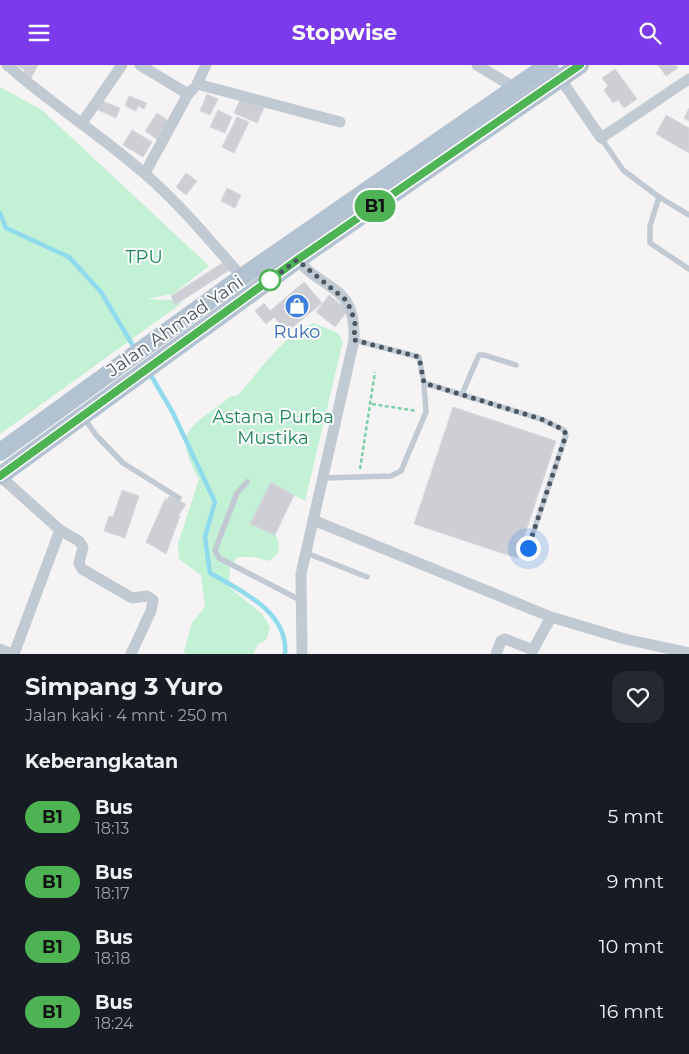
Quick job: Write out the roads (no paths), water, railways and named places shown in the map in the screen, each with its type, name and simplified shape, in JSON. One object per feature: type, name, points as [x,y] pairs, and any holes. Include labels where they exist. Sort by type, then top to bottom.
[{"type":"main road","name":"Jalan Ahmad Yani","points":[[0,476],[154,365],[292,254],[515,88],[553,69],[580,65]]},
{"type":"main road","name":"Jalan Ahmad Yani","points":[[0,452],[242,277],[292,254],[553,69]]},
{"type":"street","points":[[7,65],[40,94],[82,123],[145,173],[179,206],[242,277]]},
{"type":"street","points":[[82,123],[122,65]]},
{"type":"street","points":[[140,65],[188,94]]},
{"type":"street","points":[[145,173],[188,94],[198,84],[206,65]]},
{"type":"street","points":[[477,65],[515,88]]},
{"type":"street","points":[[553,69],[601,138],[689,79]]},
{"type":"street","points":[[198,84],[340,122]]},
{"type":"street","points":[[292,254],[347,301],[355,321],[354,340],[300,574],[300,600],[303,613],[302,654]]},
{"type":"street","points":[[0,476],[60,531],[79,541],[84,547],[79,563],[82,569],[132,598],[147,596],[153,600],[131,654]]},
{"type":"street","points":[[313,520],[551,617],[625,639],[689,653]]},
{"type":"street","points":[[0,649],[13,654],[60,531]]},
{"type":"street","points":[[496,654],[501,641],[505,639],[533,650],[551,617]]},
{"type":"lane","points":[[601,138],[623,170],[659,197],[689,215]]},
{"type":"lane","points":[[659,197],[650,226],[650,243],[689,269]]},
{"type":"lane","points":[[323,478],[391,476],[401,471],[426,412],[424,383],[419,357],[354,340]]},
{"type":"lane","points":[[462,394],[479,355],[516,365]]},
{"type":"lane","points":[[424,383],[541,419],[562,428],[566,433],[528,548]]},
{"type":"lane","points":[[83,416],[96,435],[123,463],[179,497]]},
{"type":"lane","points":[[247,482],[237,493],[215,550],[220,558],[300,600]]},
{"type":"lane","points":[[304,552],[367,577]]},
{"type":"waterway","points":[[0,213],[6,228],[69,257],[101,292],[135,349]]},
{"type":"waterway","points":[[149,372],[173,413],[215,502],[205,537],[210,573],[248,595],[271,615],[279,626],[284,639],[285,654]]},
{"type":"place","name":"Ruko","points":[[297,306]]},
{"type":"park label","name":"TPU","points":[[144,257]]},
{"type":"park label","name":"Astana Purba Mustika","points":[[273,428]]}]
